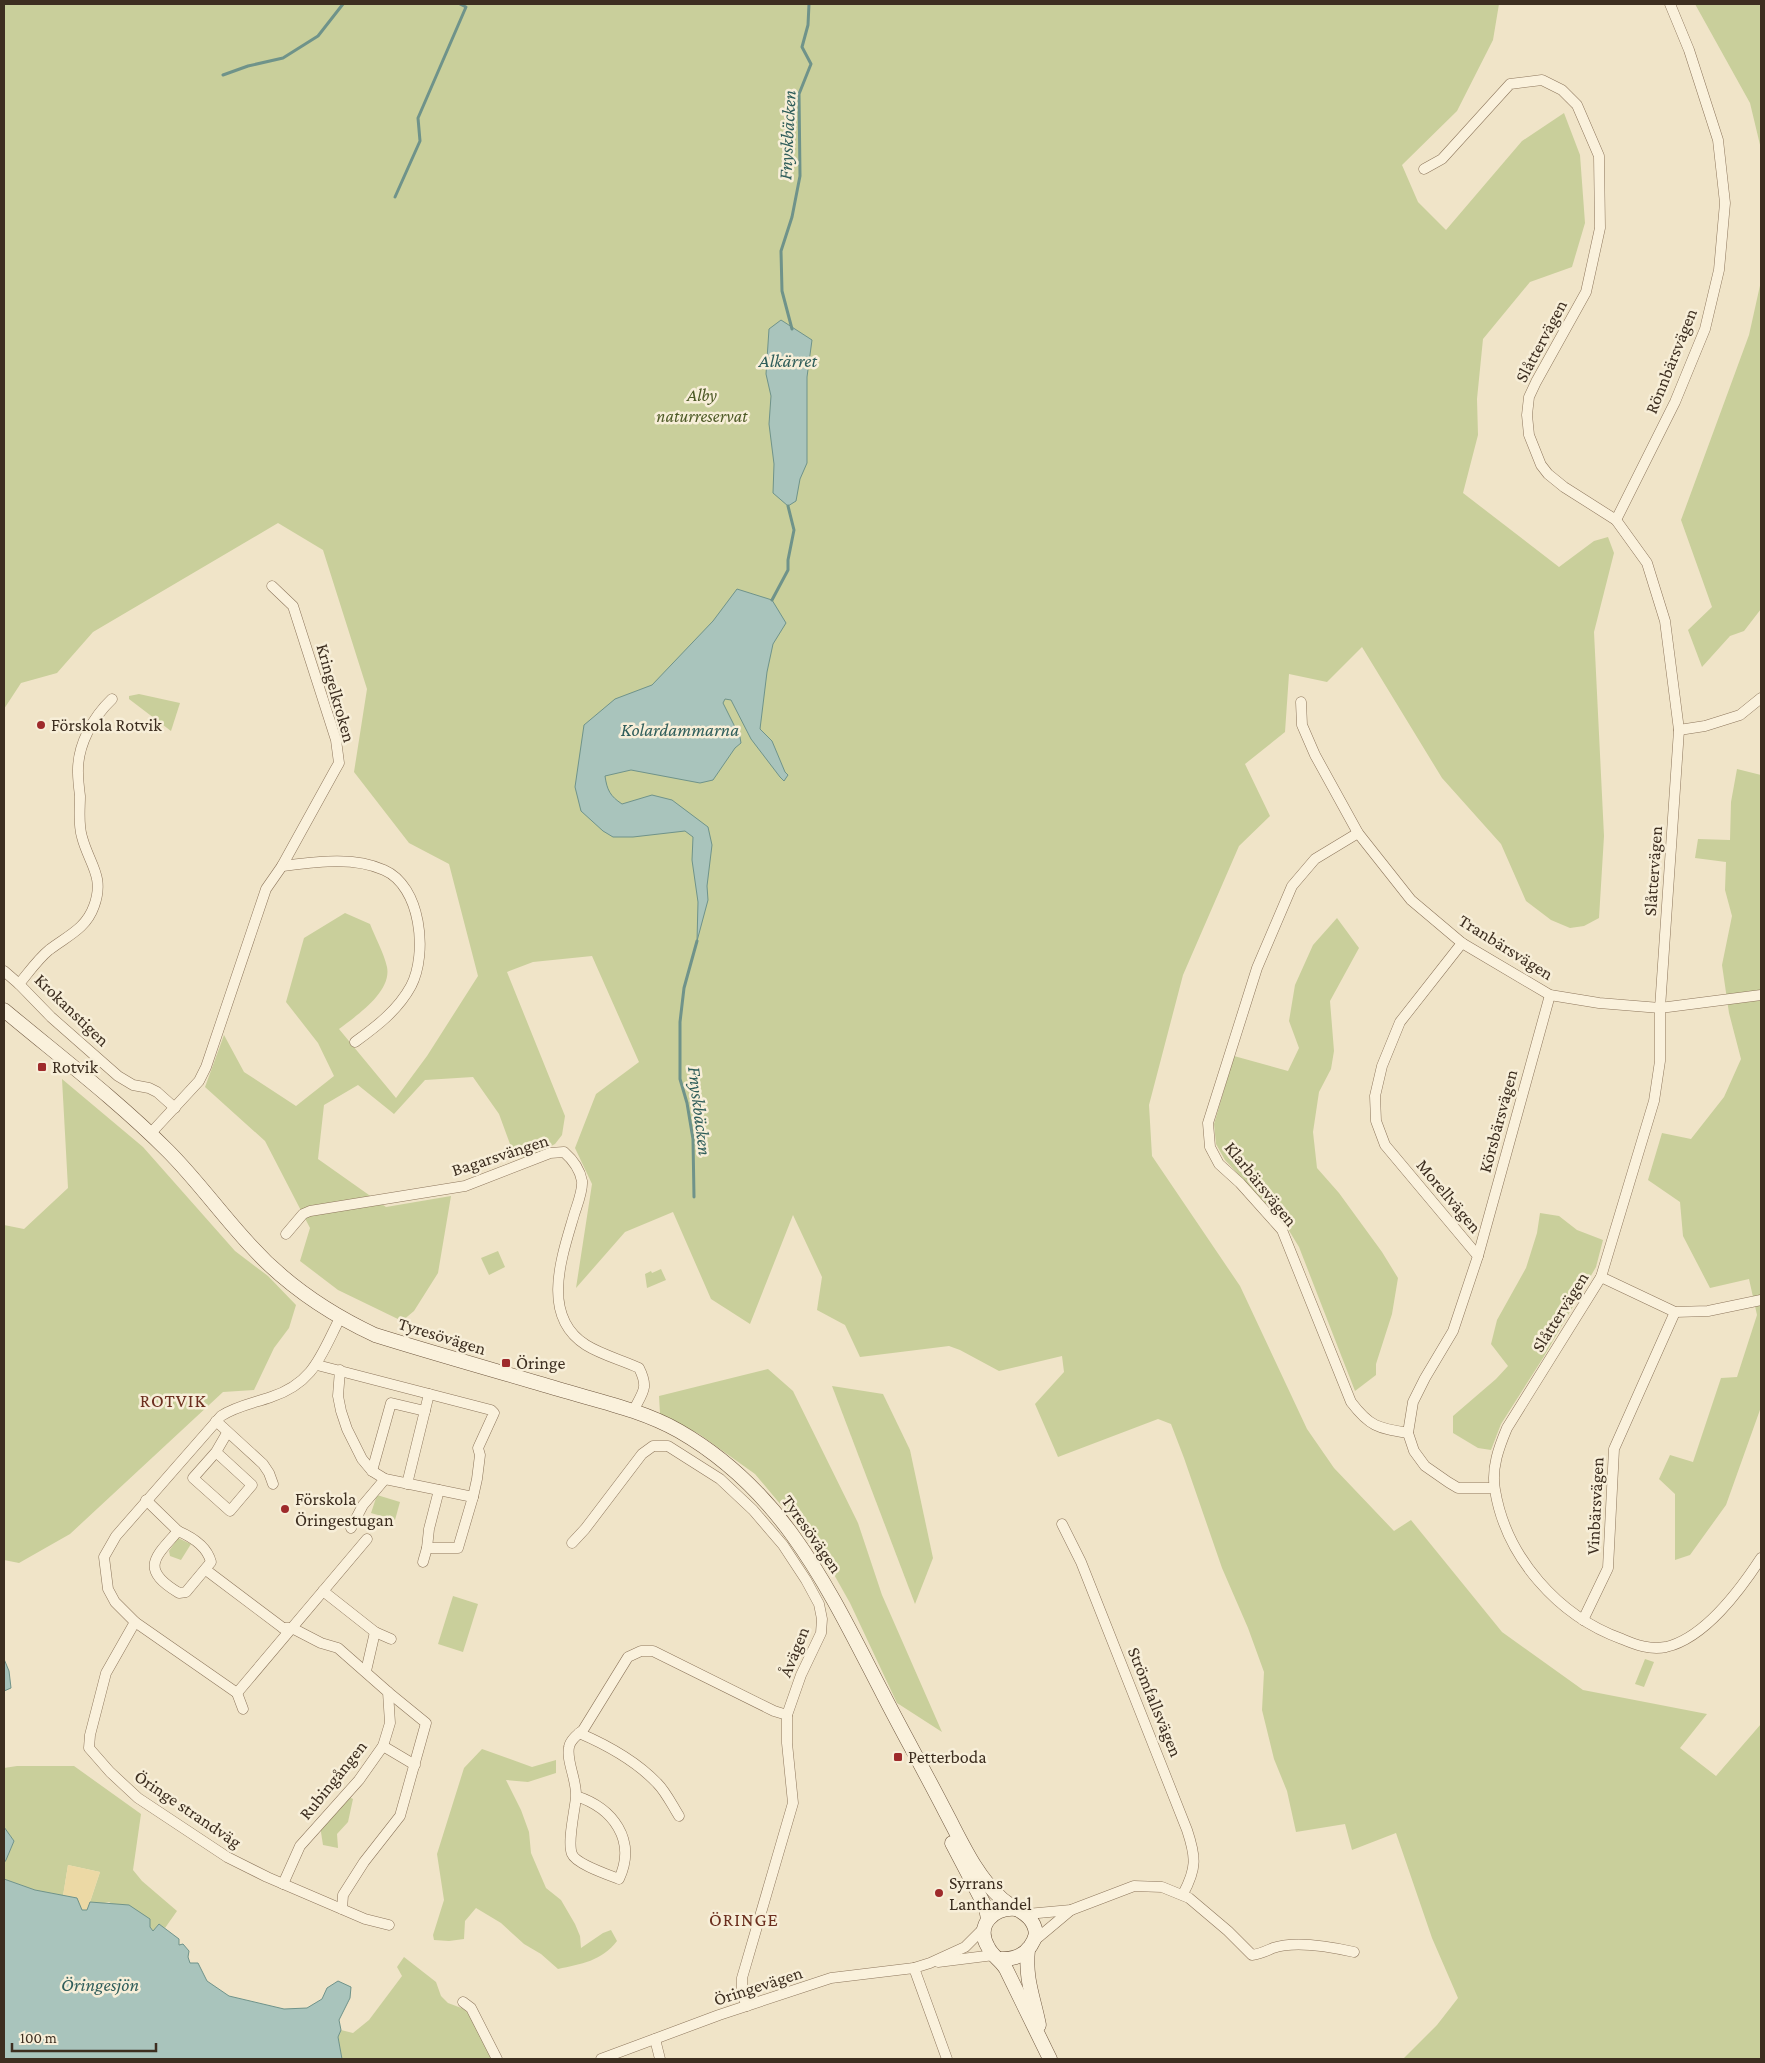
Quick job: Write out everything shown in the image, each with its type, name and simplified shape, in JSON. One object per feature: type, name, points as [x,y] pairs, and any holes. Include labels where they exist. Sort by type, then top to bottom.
[{"type":"main road","name":"Tyresövägen","points":[[4,1010],[150,1134],[192,1175],[250,1246],[296,1288],[340,1318],[375,1335],[633,1411],[678,1431],[717,1457],[769,1504],[796,1539],[841,1610],[882,1693],[966,1851],[985,1881],[1002,1898],[1022,1912],[1035,1927],[1026,1966],[1027,1981],[1044,2045]]},
{"type":"main road","name":"Tyresövägen","points":[[882,1693],[896,1730],[986,1908],[985,1943],[997,1957],[1050,2059]]},
{"type":"main road","points":[[986,1923],[1000,1910],[1022,1912]]},
{"type":"main road","points":[[997,1957],[1015,1958],[1031,1945]]},
{"type":"street","name":"Rönnbärsvägen","points":[[1616,520],[1675,402],[1701,338],[1720,270],[1725,203],[1718,140],[1689,50],[1670,4]]},
{"type":"street","name":"Slåttervägen","points":[[1424,169],[1442,159],[1510,84],[1542,80],[1562,90],[1577,106],[1599,156],[1600,228],[1586,292],[1529,397],[1527,415],[1529,435],[1541,465],[1548,474],[1564,487],[1616,520],[1647,563],[1665,621],[1679,730],[1660,1008],[1660,1061],[1654,1101],[1601,1277],[1507,1428],[1496,1453],[1494,1488],[1504,1528],[1530,1572],[1556,1599],[1583,1620],[1609,1635],[1645,1648],[1665,1647],[1685,1640],[1700,1630],[1720,1611],[1761,1558]]},
{"type":"street","name":"Kringelkroken","points":[[150,1134],[199,1082],[206,1067],[266,889],[282,866],[339,762],[336,740],[293,606],[272,586]]},
{"type":"street","points":[[1679,730],[1705,726],[1740,715],[1761,698]]},
{"type":"street","name":"Krokanstigen","points":[[112,699],[99,711],[91,726],[81,752],[78,772],[81,836],[97,874],[98,888],[95,904],[91,914],[75,934],[50,950],[19,984],[51,1018],[118,1076],[133,1085],[149,1088],[157,1092],[175,1108]]},
{"type":"street","name":"Tranbärsvägen","points":[[1301,702],[1302,725],[1315,755],[1358,833],[1411,900],[1462,943],[1550,995],[1599,1003],[1660,1008],[1761,995]]},
{"type":"street","name":"Klarbärsvägen","points":[[1358,833],[1315,859],[1292,886],[1257,968],[1208,1122],[1210,1147],[1219,1164],[1282,1230],[1351,1402],[1363,1417],[1379,1428],[1408,1433]]},
{"type":"street","points":[[282,866],[314,862],[365,864],[382,870],[398,880],[407,892],[413,905],[419,925],[420,949],[412,985],[392,1013],[380,1025],[356,1042]]},
{"type":"street","name":"Morellvägen","points":[[1408,1433],[1413,1402],[1453,1331],[1478,1256],[1385,1145],[1376,1121],[1375,1096],[1382,1066],[1400,1022],[1462,943]]},
{"type":"street","points":[[4,970],[19,984]]},
{"type":"street","name":"Körsbärsvägen","points":[[1478,1256],[1550,995]]},
{"type":"street","name":"Bagarsvängen","points":[[286,1234],[303,1214],[310,1211],[465,1186],[550,1153],[564,1152],[571,1158],[582,1182],[560,1272],[557,1289],[559,1309],[569,1328],[586,1345],[639,1368],[645,1380],[646,1388],[633,1411]]},
{"type":"street","points":[[1601,1277],[1675,1312],[1708,1311],[1761,1300]]},
{"type":"street","name":"Vinbärsvägen","points":[[1583,1620],[1608,1568],[1614,1449],[1675,1312]]},
{"type":"street","points":[[243,1709],[237,1693],[135,1622],[115,1602],[108,1589],[104,1557],[116,1536],[220,1416],[237,1407],[289,1390],[306,1379],[317,1365],[340,1318]]},
{"type":"street","points":[[317,1365],[491,1410],[494,1413],[478,1448],[480,1455],[477,1479],[458,1548],[427,1548]]},
{"type":"street","points":[[340,1370],[338,1396],[340,1410],[362,1459],[372,1471],[385,1479],[473,1497]]},
{"type":"street","points":[[406,1484],[428,1394]]},
{"type":"street","points":[[372,1471],[391,1402],[424,1411]]},
{"type":"street","points":[[216,1421],[263,1464],[269,1473],[272,1484]]},
{"type":"street","points":[[216,1452],[252,1485],[230,1511],[193,1478],[216,1452],[227,1433]]},
{"type":"street","points":[[1408,1433],[1414,1451],[1425,1466],[1448,1482],[1458,1488],[1494,1488]]},
{"type":"street","name":"Åvägen","points":[[572,1543],[585,1529],[642,1454],[653,1446],[668,1446],[720,1479],[753,1510],[783,1545],[819,1604],[822,1619],[821,1633],[800,1675],[787,1715],[787,1744],[793,1803],[742,1978],[742,1994],[747,2006]]},
{"type":"street","points":[[351,1528],[362,1505],[385,1479]]},
{"type":"street","points":[[422,1562],[427,1548],[429,1529],[438,1490]]},
{"type":"street","points":[[146,1500],[178,1531],[187,1535],[208,1552],[211,1562],[206,1570],[186,1592],[179,1593],[161,1579],[154,1566],[154,1559],[178,1531]]},
{"type":"street","name":"Strömfallsvägen","points":[[1062,1524],[1085,1572],[1194,1851],[1194,1867],[1183,1894]]},
{"type":"street","points":[[237,1693],[288,1629],[323,1591],[366,1539]]},
{"type":"street","points":[[206,1570],[288,1629],[338,1648],[426,1723],[400,1816],[364,1862],[343,1895],[342,1909]]},
{"type":"street","points":[[323,1591],[374,1632],[391,1639]]},
{"type":"street","name":"Öringe strandväg","points":[[135,1622],[106,1673],[90,1735],[89,1748],[110,1772],[138,1798],[227,1857],[283,1884],[365,1919],[389,1925]]},
{"type":"street","points":[[366,1672],[374,1632]]},
{"type":"street","points":[[576,1796],[602,1808],[614,1819],[620,1830],[625,1862],[619,1879],[585,1864],[571,1854],[576,1779],[570,1760],[569,1747],[628,1657],[641,1651],[653,1651],[774,1711],[787,1715]]},
{"type":"street","name":"Rubingången","points":[[283,1884],[300,1846],[359,1780],[383,1746],[390,1722],[388,1692]]},
{"type":"street","points":[[581,1731],[636,1765],[658,1784],[679,1816]]},
{"type":"street","points":[[383,1746],[414,1765]]},
{"type":"street","points":[[1022,1912],[1071,1910],[1134,1886],[1162,1887],[1183,1894],[1228,1931],[1252,1955],[1265,1953],[1274,1948],[1293,1945],[1331,1947],[1354,1952]]},
{"type":"street","points":[[1031,1945],[1071,1910]]},
{"type":"street","name":"Öringevägen","points":[[601,2059],[831,1978],[914,1968],[930,1963],[965,1947],[986,1923]]},
{"type":"street","name":"Öringevägen","points":[[930,1963],[997,1957]]},
{"type":"street","points":[[914,1968],[947,2059]]},
{"type":"street","points":[[463,2002],[471,2008],[497,2059]]},
{"type":"street","points":[[655,2039],[660,2059]]},
{"type":"green space","name":"Alby naturreservat","points":[[4,4],[1499,4],[1493,40],[1457,111],[1402,165],[1418,202],[1446,230],[1522,141],[1564,113],[1580,155],[1585,223],[1572,267],[1530,282],[1483,339],[1477,399],[1478,435],[1463,493],[1559,567],[1594,541],[1608,537],[1614,553],[1594,632],[1604,836],[1599,918],[1584,926],[1570,928],[1551,920],[1526,901],[1501,844],[1442,778],[1362,647],[1327,682],[1289,674],[1285,732],[1245,764],[1270,816],[1239,846],[1183,975],[1149,1105],[1152,1156],[1240,1286],[1307,1429],[1334,1468],[1394,1531],[1411,1520],[1502,1632],[1583,1690],[1707,1714],[1680,1748],[1716,1776],[1761,1724],[1761,2059],[1403,2059],[1437,2025],[1458,1998],[1432,1938],[1396,1833],[1352,1850],[1345,1824],[1296,1832],[1287,1791],[1274,1759],[1262,1710],[1264,1672],[1248,1628],[1222,1568],[1171,1424],[1158,1419],[1058,1457],[1035,1404],[1064,1372],[1062,1356],[999,1371],[949,1346],[860,1357],[845,1325],[817,1310],[822,1277],[793,1215],[750,1324],[711,1299],[673,1212],[625,1232],[576,1288],[592,1184],[575,1148],[596,1094],[639,1062],[592,956],[533,962],[507,972],[565,1116],[562,1135],[555,1144],[528,1158],[514,1155],[499,1114],[473,1077],[425,1080],[394,1114],[358,1085],[324,1105],[318,1159],[386,1207],[451,1196],[438,1273],[414,1311],[402,1321],[338,1290],[300,1261],[310,1228],[265,1141],[205,1087],[224,1035],[244,1072],[296,1106],[334,1076],[318,1043],[286,1002],[304,938],[345,913],[370,924],[386,962],[387,976],[384,985],[371,1002],[339,1029],[396,1098],[427,1056],[478,976],[449,864],[409,843],[354,772],[367,689],[323,550],[278,523],[93,632],[57,673],[21,683],[4,709]]},
{"type":"green space","points":[[1695,4],[1761,4],[1761,149],[1750,103]]},
{"type":"green space","points":[[1761,281],[1761,609],[1744,631],[1730,636],[1702,667],[1688,630],[1712,607],[1681,520],[1749,335]]},
{"type":"green space","points":[[139,694],[180,703],[171,731],[129,699],[129,696]]},
{"type":"green space","points":[[1737,769],[1761,775],[1761,1407],[1726,1505],[1690,1555],[1675,1560],[1675,1494],[1659,1479],[1670,1455],[1693,1462],[1721,1378],[1737,1377],[1757,1315],[1749,1279],[1710,1288],[1683,1236],[1680,1202],[1648,1180],[1662,1133],[1691,1139],[1724,1097],[1741,1059],[1729,1013],[1722,965],[1732,916],[1725,890],[1726,862],[1695,858],[1698,839],[1730,840],[1731,802]]},
{"type":"green space","points":[[1337,918],[1359,948],[1330,1001],[1334,1051],[1331,1069],[1319,1092],[1313,1132],[1317,1168],[1339,1193],[1382,1252],[1398,1278],[1392,1314],[1376,1364],[1376,1375],[1355,1391],[1299,1247],[1285,1224],[1225,1160],[1216,1144],[1214,1124],[1234,1056],[1288,1071],[1299,1048],[1289,1021],[1295,985],[1313,945]]},
{"type":"green space","points":[[62,1079],[143,1147],[235,1251],[268,1276],[296,1305],[289,1328],[274,1348],[254,1390],[223,1392],[70,1534],[19,1563],[4,1560],[4,1225],[24,1229],[68,1188]]},
{"type":"green space","points":[[1540,1213],[1559,1216],[1577,1230],[1603,1240],[1596,1267],[1543,1358],[1501,1424],[1491,1450],[1478,1448],[1453,1433],[1453,1416],[1496,1379],[1508,1366],[1491,1344],[1497,1320],[1526,1268],[1537,1233]]},
{"type":"green space","points":[[498,1251],[505,1267],[489,1275],[481,1258]]},
{"type":"green space","points":[[661,1269],[666,1280],[647,1288],[645,1274]]},
{"type":"green space","points":[[768,1369],[793,1391],[858,1523],[882,1595],[942,1732],[897,1703],[850,1603],[823,1555],[755,1474],[699,1434],[660,1414],[659,1396]]},
{"type":"green space","points":[[832,1386],[883,1394],[910,1450],[933,1558],[915,1604]]},
{"type":"green space","points":[[377,1495],[400,1502],[395,1520],[371,1513]]},
{"type":"green space","points":[[178,1538],[191,1544],[181,1560],[170,1556],[169,1551]]},
{"type":"green space","points":[[453,1596],[478,1604],[463,1652],[438,1644]]},
{"type":"green space","points":[[1645,1659],[1654,1662],[1644,1687],[1635,1684]]},
{"type":"green space","points":[[482,1749],[532,1767],[556,1760],[556,1773],[528,1782],[506,1780],[521,1810],[529,1832],[531,1853],[546,1888],[561,1900],[575,1924],[580,1936],[581,1948],[603,1933],[611,1930],[617,1941],[605,1953],[590,1961],[558,1969],[541,1954],[524,1944],[501,1923],[476,1908],[465,1921],[464,1939],[434,1940],[433,1935],[444,1900],[437,1854],[464,1768]]},
{"type":"green space","points":[[17,1766],[74,1766],[141,1814],[133,1870],[142,1881],[177,1911],[165,1928],[159,1924],[153,1931],[150,1927],[109,1902],[99,1904],[90,1902],[100,1872],[68,1865],[63,1896],[35,1890],[4,1879],[4,1863],[14,1841],[4,1827],[4,1768]]},
{"type":"green space","points":[[345,1795],[353,1799],[348,1822],[337,1834],[338,1848],[323,1845],[320,1826]]},
{"type":"green space","points":[[404,1957],[436,1982],[441,1996],[448,2003],[464,2009],[469,2014],[492,2059],[342,2059],[338,2037],[341,2030],[353,2033],[369,2020],[402,1976],[397,1967]]},
{"type":"sand","points":[[68,1865],[100,1872],[87,1911],[82,1910],[63,1896]]},
{"type":"water","name":"Alkärret","points":[[781,320],[812,340],[807,377],[807,463],[800,479],[796,501],[788,506],[773,493],[774,464],[769,424],[771,396],[766,374],[769,329]]},
{"type":"water","name":"Kolardammarna","points":[[737,589],[772,600],[786,623],[773,644],[767,672],[760,729],[772,741],[788,775],[784,781],[751,739],[731,700],[725,699],[723,703],[740,737],[741,743],[735,748],[713,780],[700,783],[631,770],[605,776],[610,792],[622,804],[652,795],[672,800],[708,827],[712,845],[707,886],[708,900],[697,941],[698,902],[692,860],[693,837],[685,831],[633,837],[613,837],[603,831],[581,811],[575,787],[584,725],[615,699],[652,685],[713,621]]},
{"type":"water","points":[[4,1659],[9,1671],[11,1688],[4,1691]]},
{"type":"water","points":[[4,1827],[14,1841],[4,1863]]},
{"type":"water","name":"Öringesjön","points":[[4,1879],[35,1890],[77,1898],[82,1910],[87,1910],[90,1902],[129,1905],[150,1919],[150,1927],[153,1931],[159,1924],[179,1939],[179,1945],[183,1944],[189,1951],[190,1963],[198,1963],[207,1981],[229,1996],[284,2009],[307,2008],[322,1999],[327,1988],[338,1981],[351,1987],[350,1998],[339,2020],[341,2030],[338,2037],[342,2059],[4,2059]]},
{"type":"waterway","points":[[223,75],[248,66],[283,58],[318,36],[343,4]]},
{"type":"waterway","points":[[395,197],[420,141],[418,118],[466,7],[460,4]]},
{"type":"waterway","name":"Fnyskbäcken","points":[[792,329],[782,291],[781,251],[792,217],[800,176],[799,94],[811,64],[802,47],[808,25],[809,4]]},
{"type":"waterway","points":[[772,600],[788,570],[794,530],[788,506]]},
{"type":"waterway","name":"Fnyskbäcken","points":[[694,1197],[693,1139],[687,1103],[680,1079],[680,1022],[684,988],[697,941]]},
{"type":"place","name":"Förskola Rotvik","points":[[41,725]]},
{"type":"place","name":"Rotvik","points":[[42,1067]]},
{"type":"place","name":"Öringe","points":[[506,1363]]},
{"type":"place","name":"Förskola Öringestugan","points":[[285,1509]]},
{"type":"place","name":"Petterboda","points":[[898,1757]]},
{"type":"place","name":"Syrrans Lanthandel","points":[[939,1893]]},
{"type":"district","name":"ROTVIK","points":[[173,1400]]},
{"type":"district","name":"ÖRINGE","points":[[744,1919]]}]
